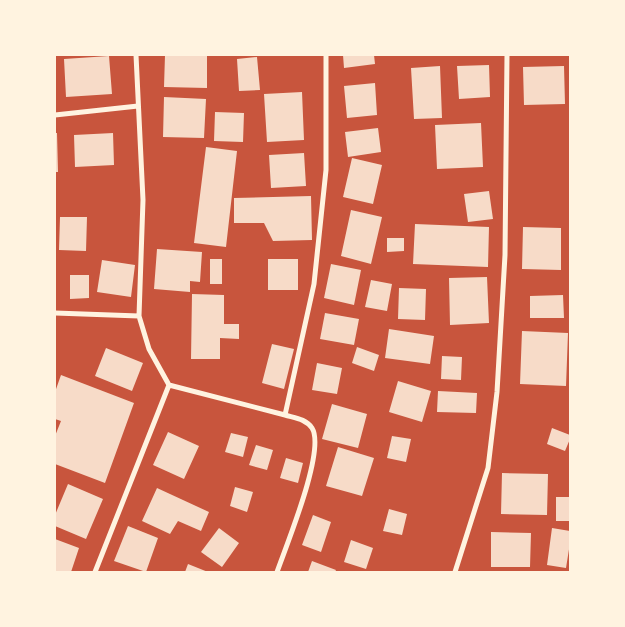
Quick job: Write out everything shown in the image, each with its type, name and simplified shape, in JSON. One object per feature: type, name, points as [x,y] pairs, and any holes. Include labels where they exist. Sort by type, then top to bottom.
[{"type":"street","points":[[136,55],[143,200],[139,316],[149,349],[170,384],[306,421],[313,429],[315,452],[310,476],[277,572]]},
{"type":"street","points":[[285,415],[314,284],[326,170],[326,55]]},
{"type":"street","points":[[455,572],[488,468],[497,392],[506,255],[506,55]]},
{"type":"street","points":[[55,115],[138,106]]},
{"type":"street","points":[[55,313],[139,316]]},
{"type":"street","points":[[95,572],[170,384]]},
{"type":"building","points":[[165,55],[207,55],[207,88],[164,87]]},
{"type":"building","points":[[343,55],[374,55],[375,64],[344,68]]},
{"type":"building","points":[[109,56],[112,94],[66,97],[64,59]]},
{"type":"building","points":[[257,57],[260,90],[239,91],[237,59]]},
{"type":"building","points":[[489,65],[490,97],[459,99],[457,66]]},
{"type":"building","points":[[440,66],[442,118],[414,119],[411,68]]},
{"type":"building","points":[[564,66],[565,104],[524,105],[523,67]]},
{"type":"building","points":[[375,83],[377,115],[347,118],[344,86]]},
{"type":"building","points":[[302,92],[304,140],[267,142],[264,94]]},
{"type":"building","points":[[164,97],[206,99],[204,138],[163,137]]},
{"type":"building","points":[[215,112],[244,113],[243,142],[214,141]]},
{"type":"building","points":[[481,123],[483,167],[437,169],[435,125]]},
{"type":"building","points":[[378,128],[381,152],[348,157],[345,132]]},
{"type":"building","points":[[55,133],[57,133],[58,172],[55,172]]},
{"type":"building","points":[[113,133],[114,165],[75,167],[74,135]]},
{"type":"building","points":[[206,147],[237,151],[226,247],[194,243]]},
{"type":"building","points":[[304,153],[306,186],[271,188],[269,155]]},
{"type":"building","points":[[352,158],[382,165],[373,204],[343,197]]},
{"type":"building","points":[[489,191],[493,219],[468,222],[464,194]]},
{"type":"building","points":[[311,196],[312,240],[273,241],[264,223],[234,223],[234,198]]},
{"type":"building","points":[[351,210],[382,217],[371,264],[341,256]]},
{"type":"building","points":[[60,217],[87,217],[86,251],[59,250]]},
{"type":"building","points":[[415,224],[489,227],[488,267],[413,264]]},
{"type":"building","points":[[523,227],[561,228],[561,270],[522,269]]},
{"type":"building","points":[[387,238],[404,238],[404,251],[387,252]]},
{"type":"building","points":[[157,249],[202,252],[200,282],[190,281],[190,292],[154,289]]},
{"type":"building","points":[[210,259],[222,259],[222,284],[210,284]]},
{"type":"building","points":[[268,259],[298,259],[298,290],[268,290]]},
{"type":"building","points":[[102,260],[135,265],[131,297],[97,292]]},
{"type":"building","points":[[331,264],[361,270],[354,305],[324,298]]},
{"type":"building","points":[[70,275],[89,275],[89,298],[70,299]]},
{"type":"building","points":[[487,277],[489,323],[450,325],[449,278]]},
{"type":"building","points":[[371,280],[392,284],[387,311],[365,307]]},
{"type":"building","points":[[399,288],[426,289],[425,320],[398,319]]},
{"type":"building","points":[[192,294],[224,295],[224,324],[239,324],[239,339],[220,338],[220,359],[191,359]]},
{"type":"building","points":[[563,295],[564,318],[530,318],[530,296]]},
{"type":"building","points":[[325,313],[359,319],[354,345],[320,339]]},
{"type":"building","points":[[389,329],[434,336],[430,364],[385,358]]},
{"type":"building","points":[[522,331],[568,333],[566,386],[520,384]]},
{"type":"building","points":[[272,344],[294,349],[284,389],[262,383]]},
{"type":"building","points":[[357,347],[379,355],[374,371],[352,363]]},
{"type":"building","points":[[106,348],[143,363],[132,391],[95,376]]},
{"type":"building","points":[[442,356],[462,357],[461,380],[441,379]]},
{"type":"building","points":[[317,363],[342,368],[337,394],[312,390]]},
{"type":"building","points":[[61,375],[134,403],[105,483],[55,464],[55,436],[61,421],[55,419],[55,392]]},
{"type":"building","points":[[398,381],[431,391],[422,422],[389,412]]},
{"type":"building","points":[[438,391],[477,393],[476,413],[437,412]]},
{"type":"building","points":[[332,404],[367,414],[358,448],[322,439]]},
{"type":"building","points":[[552,428],[570,435],[565,451],[547,444]]},
{"type":"building","points":[[168,432],[199,446],[184,479],[153,465]]},
{"type":"building","points":[[231,433],[248,437],[243,457],[225,452]]},
{"type":"building","points":[[392,436],[411,439],[406,462],[387,458]]},
{"type":"building","points":[[256,445],[273,450],[267,470],[249,465]]},
{"type":"building","points":[[338,447],[374,458],[362,496],[326,486]]},
{"type":"building","points":[[286,458],[303,463],[298,483],[280,478]]},
{"type":"building","points":[[502,473],[548,474],[547,515],[501,514]]},
{"type":"building","points":[[68,484],[103,499],[86,539],[55,526],[55,515]]},
{"type":"building","points":[[235,487],[253,492],[247,512],[230,506]]},
{"type":"building","points":[[157,488],[209,512],[201,531],[178,521],[170,534],[142,521]]},
{"type":"building","points":[[556,497],[570,497],[570,521],[556,521]]},
{"type":"building","points":[[389,509],[407,514],[402,535],[383,531]]},
{"type":"building","points":[[313,515],[331,522],[321,552],[302,545]]},
{"type":"building","points":[[128,526],[158,538],[146,572],[114,561]]},
{"type":"building","points":[[219,528],[239,543],[222,567],[201,552]]},
{"type":"building","points":[[552,528],[570,531],[566,568],[547,565]]},
{"type":"building","points":[[491,532],[531,533],[530,567],[491,567]]},
{"type":"building","points":[[55,539],[79,548],[71,572],[55,572]]},
{"type":"building","points":[[351,540],[373,548],[366,569],[344,562]]},
{"type":"building","points":[[312,561],[336,570],[335,572],[308,572]]},
{"type":"building","points":[[188,564],[208,572],[185,572]]}]
